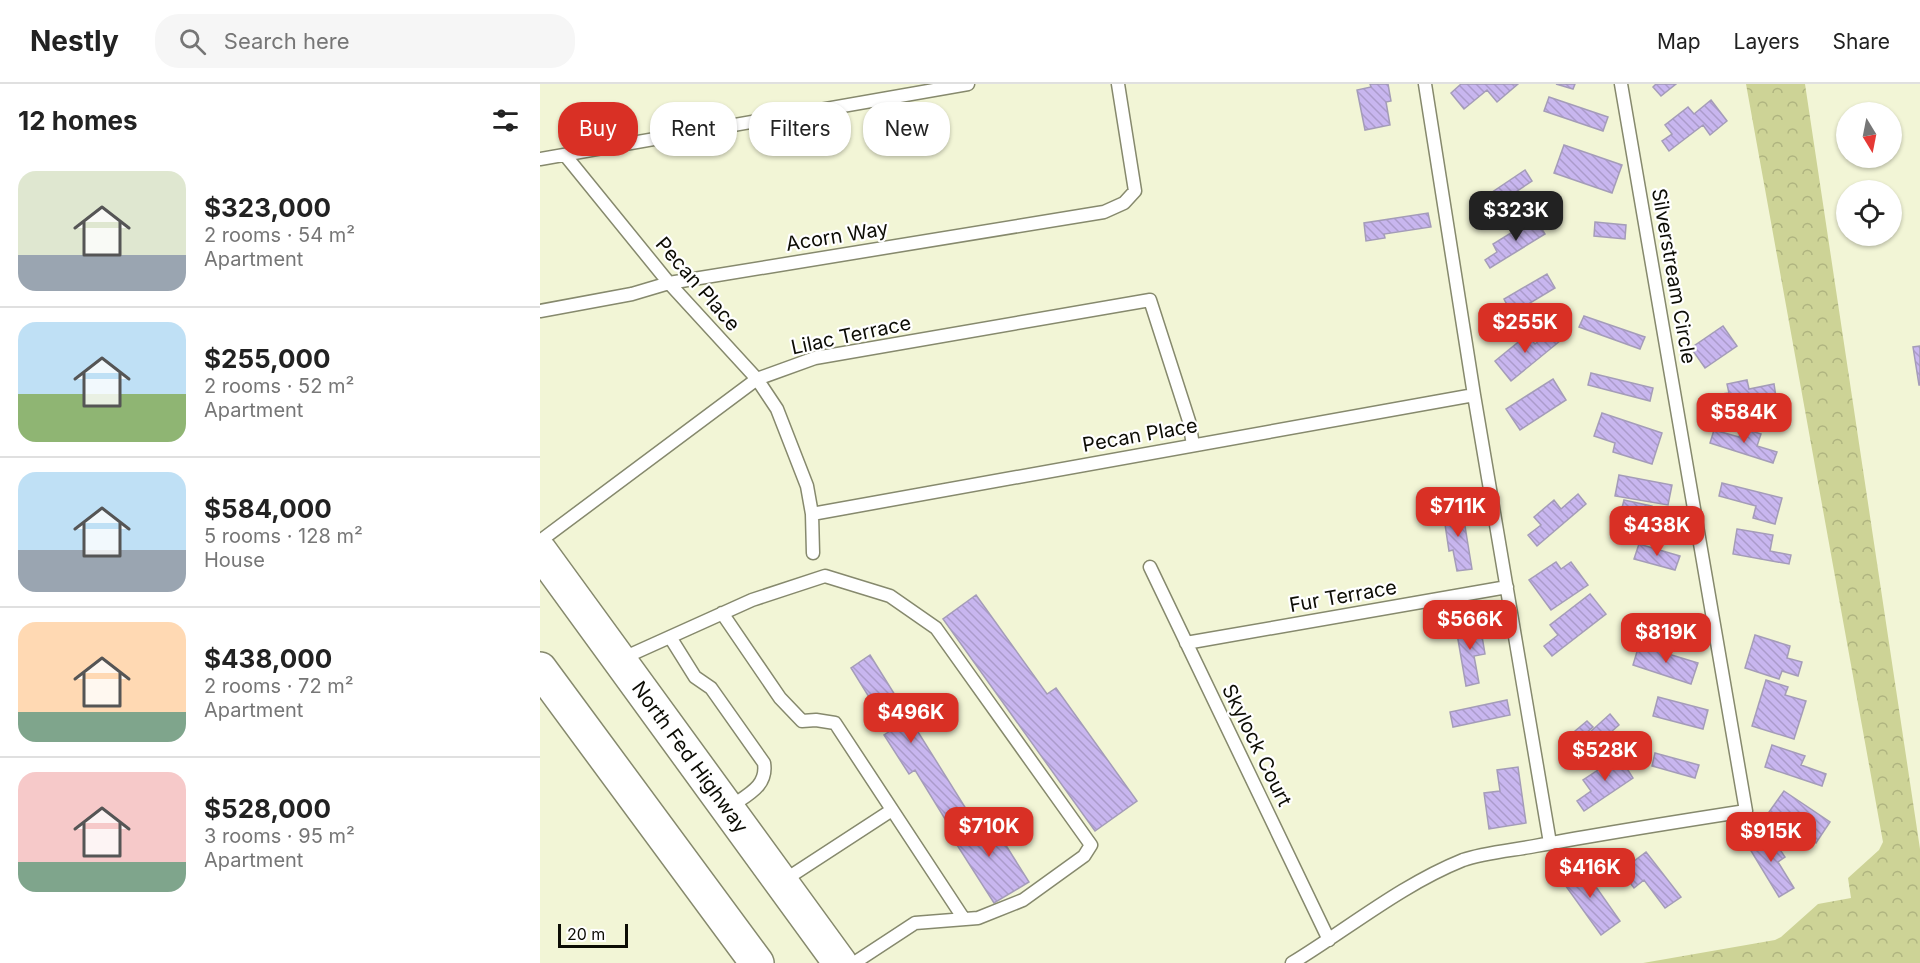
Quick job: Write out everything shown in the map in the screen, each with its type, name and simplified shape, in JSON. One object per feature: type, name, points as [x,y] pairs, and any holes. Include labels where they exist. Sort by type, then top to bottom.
[{"type":"main road","name":"North Fed Highway","points":[[540,551],[840,963]]},
{"type":"main road","points":[[540,669],[757,963]]},
{"type":"lane","points":[[638,141],[968,84]]},
{"type":"lane","name":"Acorn Way","points":[[540,311],[632,294],[669,283],[1104,212],[1124,203],[1135,191],[1118,84]]},
{"type":"lane","points":[[1425,84],[1474,395],[1550,843]]},
{"type":"lane","name":"Silverstream Circle","points":[[1292,963],[1395,896],[1465,859],[1746,811],[1621,84]]},
{"type":"lane","points":[[540,159],[558,155]]},
{"type":"lane","name":"Pecan Place","points":[[567,156],[669,283],[757,379],[777,409],[807,486],[812,514],[813,553]]},
{"type":"lane","name":"Lilac Terrace","points":[[540,540],[757,379],[815,358],[1150,300],[1189,421],[1193,446]]},
{"type":"lane","name":"Pecan Place","points":[[812,514],[1474,395]]},
{"type":"lane","name":"Skylock Court","points":[[1150,567],[1329,940]]},
{"type":"lane","points":[[620,660],[752,600],[825,576],[890,596],[936,628],[1091,845],[1084,856],[1023,900],[978,918],[915,923],[854,963]]},
{"type":"lane","name":"Fur Terrace","points":[[1186,643],[1507,588]]},
{"type":"lane","points":[[722,613],[780,698],[802,721],[816,720],[835,723],[964,919]]},
{"type":"lane","points":[[670,637],[695,676],[711,688],[764,763],[765,773],[760,784],[728,809]]},
{"type":"lane","points":[[781,882],[892,810]]},
{"type":"green space","points":[[1746,84],[1805,84],[1920,849],[1920,963],[1643,963],[1775,940],[1781,937],[1818,904],[1851,898],[1848,878],[1879,850],[1883,842]]},
{"type":"building","points":[[1370,84],[1388,84],[1391,101],[1386,102],[1390,125],[1365,130],[1357,90],[1371,87]]},
{"type":"building","points":[[1461,84],[1518,84],[1497,102],[1487,90],[1464,109],[1451,93]]},
{"type":"building","points":[[1556,84],[1575,84],[1573,89]]},
{"type":"building","points":[[1656,84],[1676,84],[1661,96],[1653,87]]},
{"type":"building","points":[[1549,97],[1608,117],[1603,131],[1544,111]]},
{"type":"building","points":[[1711,100],[1727,121],[1710,135],[1703,125],[1669,151],[1662,141],[1672,134],[1665,125],[1688,107],[1694,114]]},
{"type":"building","points":[[1564,145],[1622,165],[1612,193],[1554,173]]},
{"type":"building","points":[[1525,170],[1532,181],[1483,214],[1476,203]]},
{"type":"building","points":[[1428,213],[1431,227],[1384,234],[1385,238],[1366,241],[1364,223]]},
{"type":"building","points":[[1535,218],[1545,234],[1490,268],[1485,260],[1497,252],[1493,244]]},
{"type":"building","points":[[1595,222],[1626,225],[1625,239],[1594,236]]},
{"type":"building","points":[[1547,274],[1555,288],[1500,321],[1496,314],[1508,307],[1504,299]]},
{"type":"building","points":[[1584,316],[1645,337],[1640,349],[1579,327]]},
{"type":"building","points":[[1723,326],[1737,346],[1705,368],[1691,348]]},
{"type":"building","points":[[1551,330],[1560,341],[1511,381],[1495,361],[1527,335],[1535,344]]},
{"type":"building","points":[[1920,346],[1920,385],[1919,385],[1913,347]]},
{"type":"building","points":[[1591,373],[1653,388],[1650,401],[1588,385]]},
{"type":"building","points":[[1553,379],[1566,400],[1520,430],[1506,409]]},
{"type":"building","points":[[1747,380],[1749,389],[1774,384],[1776,397],[1718,409],[1715,395],[1729,393],[1727,384]]},
{"type":"building","points":[[1602,413],[1662,433],[1652,464],[1613,452],[1615,443],[1594,436]]},
{"type":"building","points":[[1742,428],[1761,434],[1757,446],[1777,452],[1773,463],[1710,443],[1714,430],[1739,437]]},
{"type":"building","points":[[1619,475],[1672,485],[1668,505],[1615,496]]},
{"type":"building","points":[[1722,483],[1782,498],[1775,524],[1753,518],[1756,506],[1719,496]]},
{"type":"building","points":[[1578,494],[1586,504],[1537,546],[1528,535],[1541,525],[1534,517],[1554,500],[1561,509]]},
{"type":"building","points":[[1624,500],[1652,506],[1650,518],[1621,512]]},
{"type":"building","points":[[1462,508],[1472,569],[1457,571],[1453,550],[1449,551],[1443,511]]},
{"type":"building","points":[[1737,529],[1773,535],[1770,551],[1791,555],[1789,564],[1733,554]]},
{"type":"building","points":[[1639,544],[1680,556],[1675,570],[1634,559]]},
{"type":"building","points":[[1556,562],[1561,569],[1571,562],[1588,585],[1551,610],[1529,580]]},
{"type":"building","points":[[1590,594],[1606,614],[1552,656],[1544,646],[1558,635],[1550,625]]},
{"type":"building","points":[[976,595],[1047,694],[1056,688],[1137,801],[1095,831],[943,619]]},
{"type":"building","points":[[1480,624],[1485,654],[1474,656],[1479,683],[1466,686],[1456,628]]},
{"type":"building","points":[[1755,635],[1790,646],[1787,658],[1802,662],[1798,676],[1782,671],[1779,679],[1745,668]]},
{"type":"building","points":[[1639,645],[1698,663],[1691,684],[1633,665]]},
{"type":"building","points":[[870,655],[973,820],[953,832],[915,770],[909,774],[884,735],[890,731],[851,668]]},
{"type":"building","points":[[1766,680],[1788,687],[1785,695],[1806,701],[1794,739],[1752,726]]},
{"type":"building","points":[[1658,697],[1708,710],[1703,729],[1653,716]]},
{"type":"building","points":[[1507,700],[1510,715],[1453,727],[1450,712]]},
{"type":"building","points":[[1610,714],[1619,725],[1577,762],[1568,752]]},
{"type":"building","points":[[1587,721],[1593,727],[1569,748],[1563,741]]},
{"type":"building","points":[[1772,745],[1805,756],[1801,765],[1826,774],[1822,786],[1765,767]]},
{"type":"building","points":[[1655,753],[1699,765],[1695,778],[1652,766]]},
{"type":"building","points":[[1619,756],[1633,778],[1584,811],[1577,801],[1591,791],[1583,780]]},
{"type":"building","points":[[1518,767],[1526,823],[1489,829],[1484,793],[1500,791],[1497,770]]},
{"type":"building","points":[[1784,791],[1830,822],[1816,843],[1769,812]]},
{"type":"building","points":[[985,812],[1029,882],[994,903],[950,834]]},
{"type":"building","points":[[1754,835],[1759,844],[1771,836],[1785,857],[1778,862],[1794,888],[1779,897],[1745,841]]},
{"type":"building","points":[[1646,852],[1681,897],[1665,908],[1644,880],[1634,888],[1621,871]]},
{"type":"building","points":[[1580,864],[1620,921],[1601,935],[1560,878]]}]
